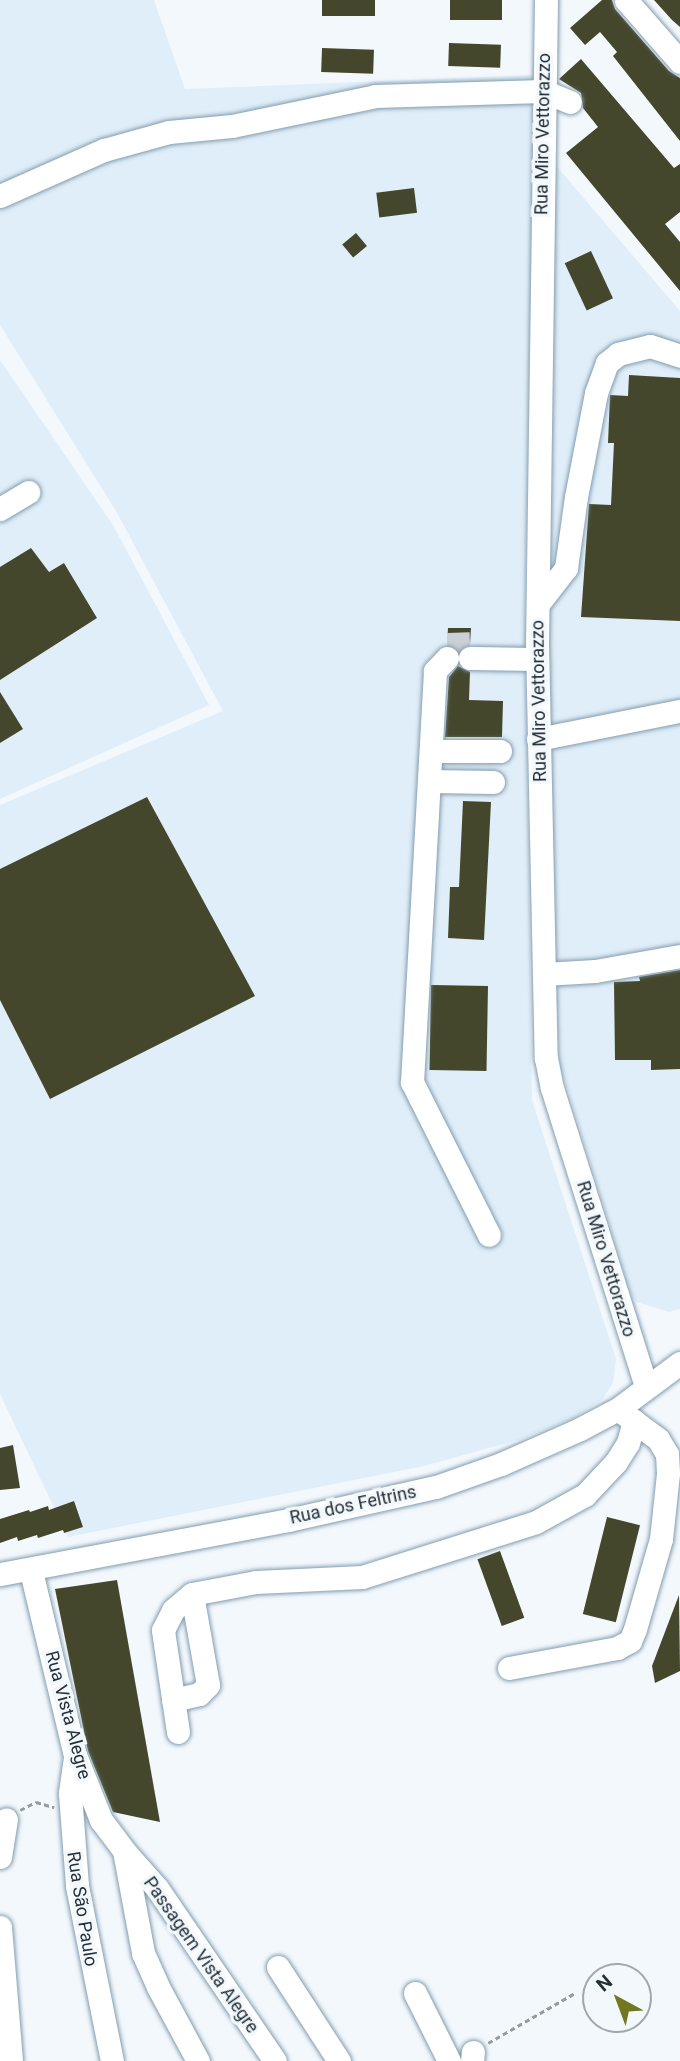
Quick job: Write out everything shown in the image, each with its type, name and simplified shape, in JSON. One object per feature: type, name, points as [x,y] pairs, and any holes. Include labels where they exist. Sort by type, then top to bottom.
[{"type":"street","name":"Rua Miro Vettorazzo","points":[[546,0],[537,651],[546,1058],[552,1088],[646,1387]]},
{"type":"street","points":[[626,0],[680,62]]},
{"type":"street","points":[[0,195],[104,150],[169,132],[232,126],[374,96],[543,90],[570,102]]},
{"type":"street","points":[[538,604],[566,568],[576,496],[596,393],[607,363],[618,354],[650,346],[680,356]]},
{"type":"street","points":[[0,509],[27,492]]},
{"type":"street","points":[[489,1236],[412,1082],[435,671],[463,653],[537,651]]},
{"type":"street","points":[[538,739],[680,711]]},
{"type":"street","points":[[431,751],[500,751]]},
{"type":"street","points":[[429,780],[493,782]]},
{"type":"street","points":[[544,974],[595,971],[680,956]]},
{"type":"street","name":"Rua dos Feltrins","points":[[0,1574],[31,1571],[436,1487],[626,1415],[646,1387],[680,1363]]},
{"type":"street","points":[[178,1732],[163,1630],[173,1610],[192,1594],[256,1582],[362,1577],[536,1522],[585,1495],[616,1462],[628,1443],[626,1415]]},
{"type":"street","points":[[509,1668],[617,1648],[630,1641],[661,1539],[668,1473],[667,1454],[659,1439],[626,1415]]},
{"type":"street","name":"Rua Vista Alegre","points":[[31,1571],[75,1755],[101,1820],[124,1852]]},
{"type":"street","points":[[173,1700],[199,1694],[208,1685],[192,1594]]},
{"type":"street","name":"Rua São Paulo","points":[[75,1755],[70,1811],[79,1898],[112,2061]]},
{"type":"street","points":[[0,1857],[5,1819]]},
{"type":"street","points":[[124,1852],[143,1953],[198,2061]]},
{"type":"street","name":"Passagem Vista Alegre","points":[[124,1852],[157,1888],[275,2061]]},
{"type":"street","points":[[0,1927],[11,2061]]},
{"type":"street","points":[[278,1967],[339,2061]]},
{"type":"street","points":[[415,1993],[449,2061]]},
{"type":"path","points":[[5,1819],[36,1802],[70,1811]]},
{"type":"path","points":[[472,2057],[575,1993]]},
{"type":"shaded area","points":[[0,0],[154,0],[185,89],[535,75],[525,612],[532,1100],[616,1359],[613,1383],[603,1399],[571,1419],[518,1440],[424,1466],[68,1537],[0,1394],[0,805],[223,711],[116,511],[0,325]]},
{"type":"shaded area","points":[[548,156],[680,311],[680,1309],[669,1312],[637,1302],[630,1292],[559,1060],[547,724]]},
{"type":"shaded area","points":[[0,360],[113,525],[209,705],[0,799]]},
{"type":"building","points":[[322,0],[375,0],[375,16],[322,16]]},
{"type":"building","points":[[450,0],[502,0],[502,20],[450,20]]},
{"type":"building","points":[[602,0],[612,0],[615,9],[669,71],[680,78],[680,141],[613,56],[617,52],[600,32],[585,45],[570,28]]},
{"type":"building","points":[[654,0],[680,0],[680,27],[672,20]]},
{"type":"building","points":[[449,43],[501,45],[500,68],[448,66]]},
{"type":"building","points":[[322,48],[374,50],[373,74],[321,72]]},
{"type":"building","points":[[581,59],[674,168],[680,164],[680,212],[665,224],[680,242],[680,291],[566,153],[598,127],[583,108],[581,93],[559,79]]},
{"type":"building","points":[[414,188],[417,213],[379,217],[376,193]]},
{"type":"building","points":[[356,233],[367,246],[353,258],[342,245]]},
{"type":"building","points":[[591,251],[613,298],[587,310],[565,263]]},
{"type":"building","points":[[629,375],[680,378],[680,621],[581,617],[589,504],[611,505],[614,443],[608,443],[610,395],[628,396]]},
{"type":"building","points":[[31,548],[49,572],[64,563],[97,618],[0,680],[0,567]]},
{"type":"building","points":[[448,628],[471,628],[470,644],[458,650],[447,644]]},
{"type":"building","points":[[458,666],[470,672],[469,700],[503,701],[502,737],[445,737],[449,677]]},
{"type":"building","points":[[0,692],[23,729],[0,743]]},
{"type":"building","points":[[147,797],[255,996],[50,1099],[0,1000],[0,869]]},
{"type":"building","points":[[463,801],[491,802],[484,940],[448,938],[450,887],[459,887]]},
{"type":"building","points":[[680,970],[680,1069],[651,1070],[651,1060],[615,1060],[614,982],[640,981],[639,977]]},
{"type":"building","points":[[431,985],[488,986],[487,1071],[430,1070]]},
{"type":"building","points":[[13,1445],[20,1488],[0,1490],[0,1448]]},
{"type":"building","points":[[74,1501],[83,1527],[38,1538],[37,1535],[18,1541],[17,1537],[0,1543],[0,1519],[48,1506],[49,1510]]},
{"type":"building","points":[[607,1517],[640,1525],[616,1622],[583,1614]]},
{"type":"building","points":[[500,1551],[524,1618],[502,1626],[477,1559]]},
{"type":"building","points":[[117,1580],[160,1822],[113,1812],[88,1751],[55,1589]]},
{"type":"building","points":[[679,1595],[680,1671],[655,1683],[652,1666]]},
{"type":"tunnel","points":[[447,644],[470,643]]}]
